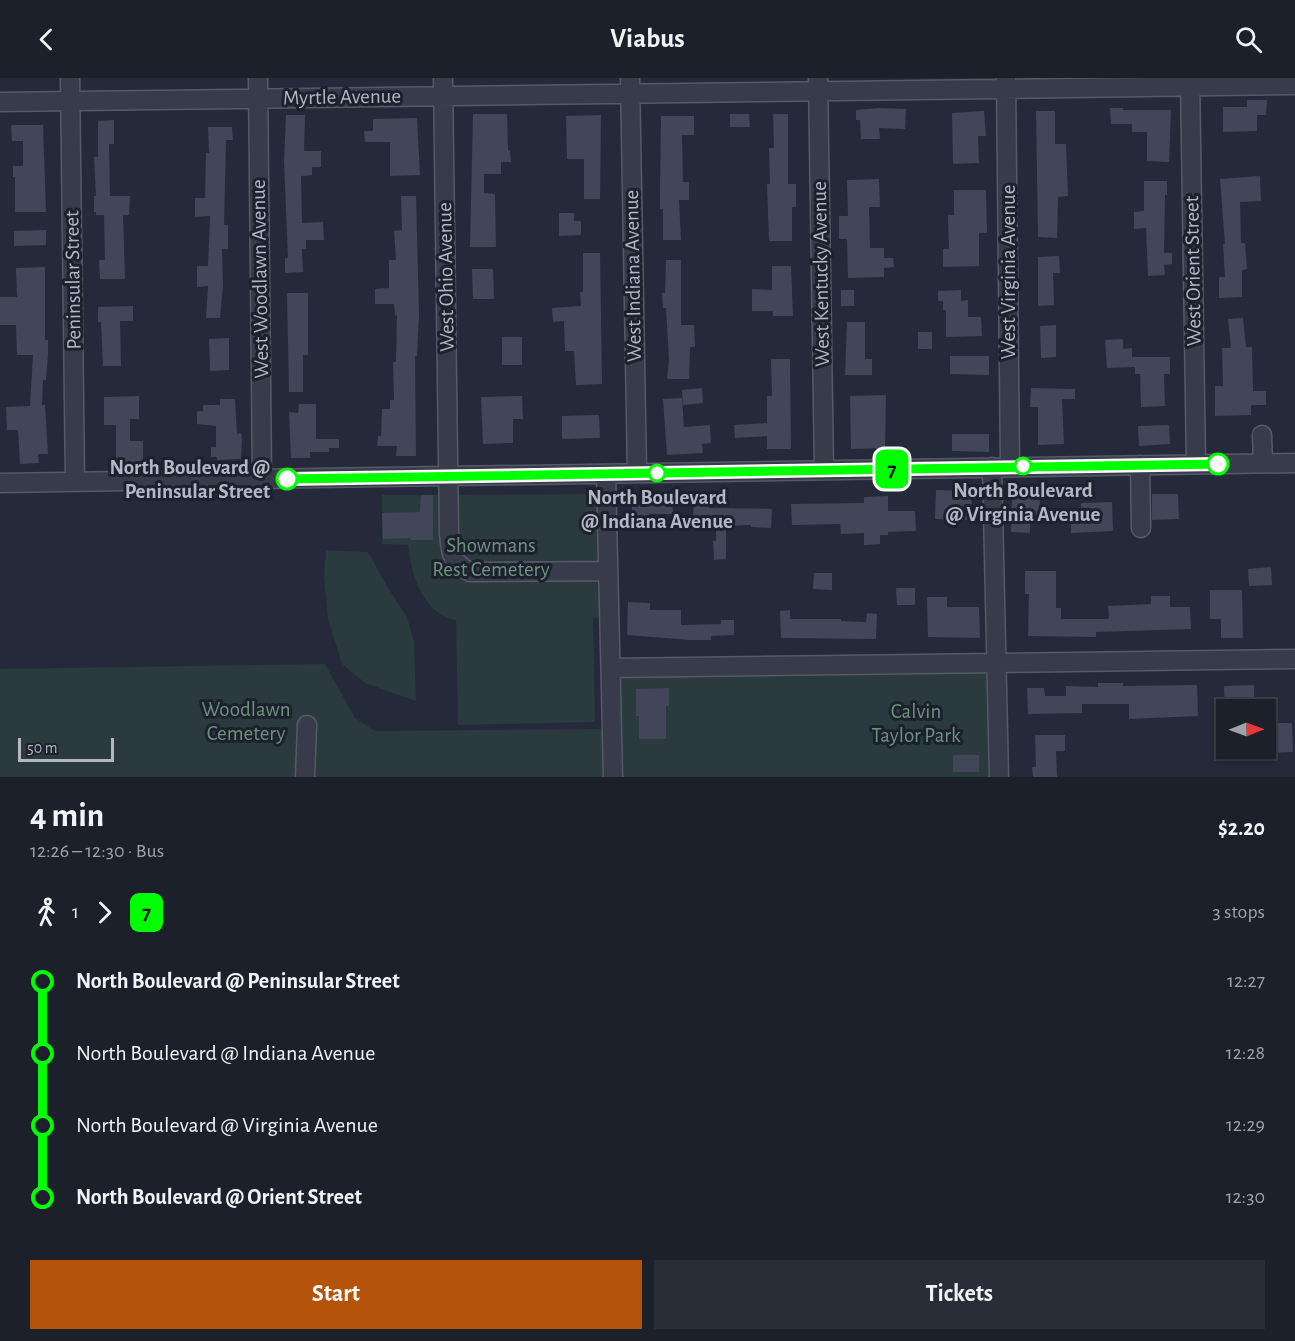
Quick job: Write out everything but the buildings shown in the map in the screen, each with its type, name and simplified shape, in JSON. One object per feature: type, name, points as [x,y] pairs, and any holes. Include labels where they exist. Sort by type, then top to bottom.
[{"type":"street","name":"Peninsular Street","points":[[70,78],[75,482]]},
{"type":"street","name":"West Woodlawn Avenue","points":[[258,78],[262,479]]},
{"type":"street","name":"Myrtle Avenue","points":[[0,102],[259,98],[443,87],[1190,82],[1295,85]]},
{"type":"street","name":"West Orient Street","points":[[1190,82],[1196,464]]},
{"type":"street","name":"West Virginia Avenue","points":[[999,777],[997,663],[1007,83]]},
{"type":"street","name":"West Indiana Avenue","points":[[630,85],[637,473]]},
{"type":"street","name":"West Kentucky Avenue","points":[[818,85],[824,470]]},
{"type":"street","name":"West Ohio Avenue","points":[[443,87],[449,533],[452,555],[459,566],[470,572],[608,571]]},
{"type":"street","points":[[1262,435],[1263,463]]},
{"type":"street","points":[[0,483],[1295,463]]},
{"type":"street","points":[[1140,465],[1141,528]]},
{"type":"street","points":[[606,474],[613,777]]},
{"type":"street","points":[[611,668],[1295,659]]},
{"type":"street","points":[[305,777],[307,725]]},
{"type":"green space","name":"Showmans Rest Cemetery","points":[[596,494],[599,497],[601,617],[593,618],[595,722],[458,725],[456,620],[445,617],[427,602],[412,568],[408,545],[382,544],[382,495]]},
{"type":"green space","points":[[326,550],[368,552],[407,617],[414,642],[416,701],[365,683],[342,664],[328,619],[324,577]]},
{"type":"green space","name":"Woodlawn Cemetery","points":[[325,664],[355,718],[375,731],[605,729],[605,777],[0,777],[0,669]]},
{"type":"green space","name":"Calvin Taylor Park","points":[[990,670],[995,777],[620,777],[619,674]]},
{"type":"bus line","name":"7","points":[[287,479],[1218,464]]},
{"type":"place","name":"North Boulevard @ Virginia Avenue","points":[[1023,466]]},
{"type":"place","name":"North Boulevard @ Indiana Avenue","points":[[657,473]]},
{"type":"place","name":"North Boulevard @ Peninsular Street","points":[[287,479]]}]
